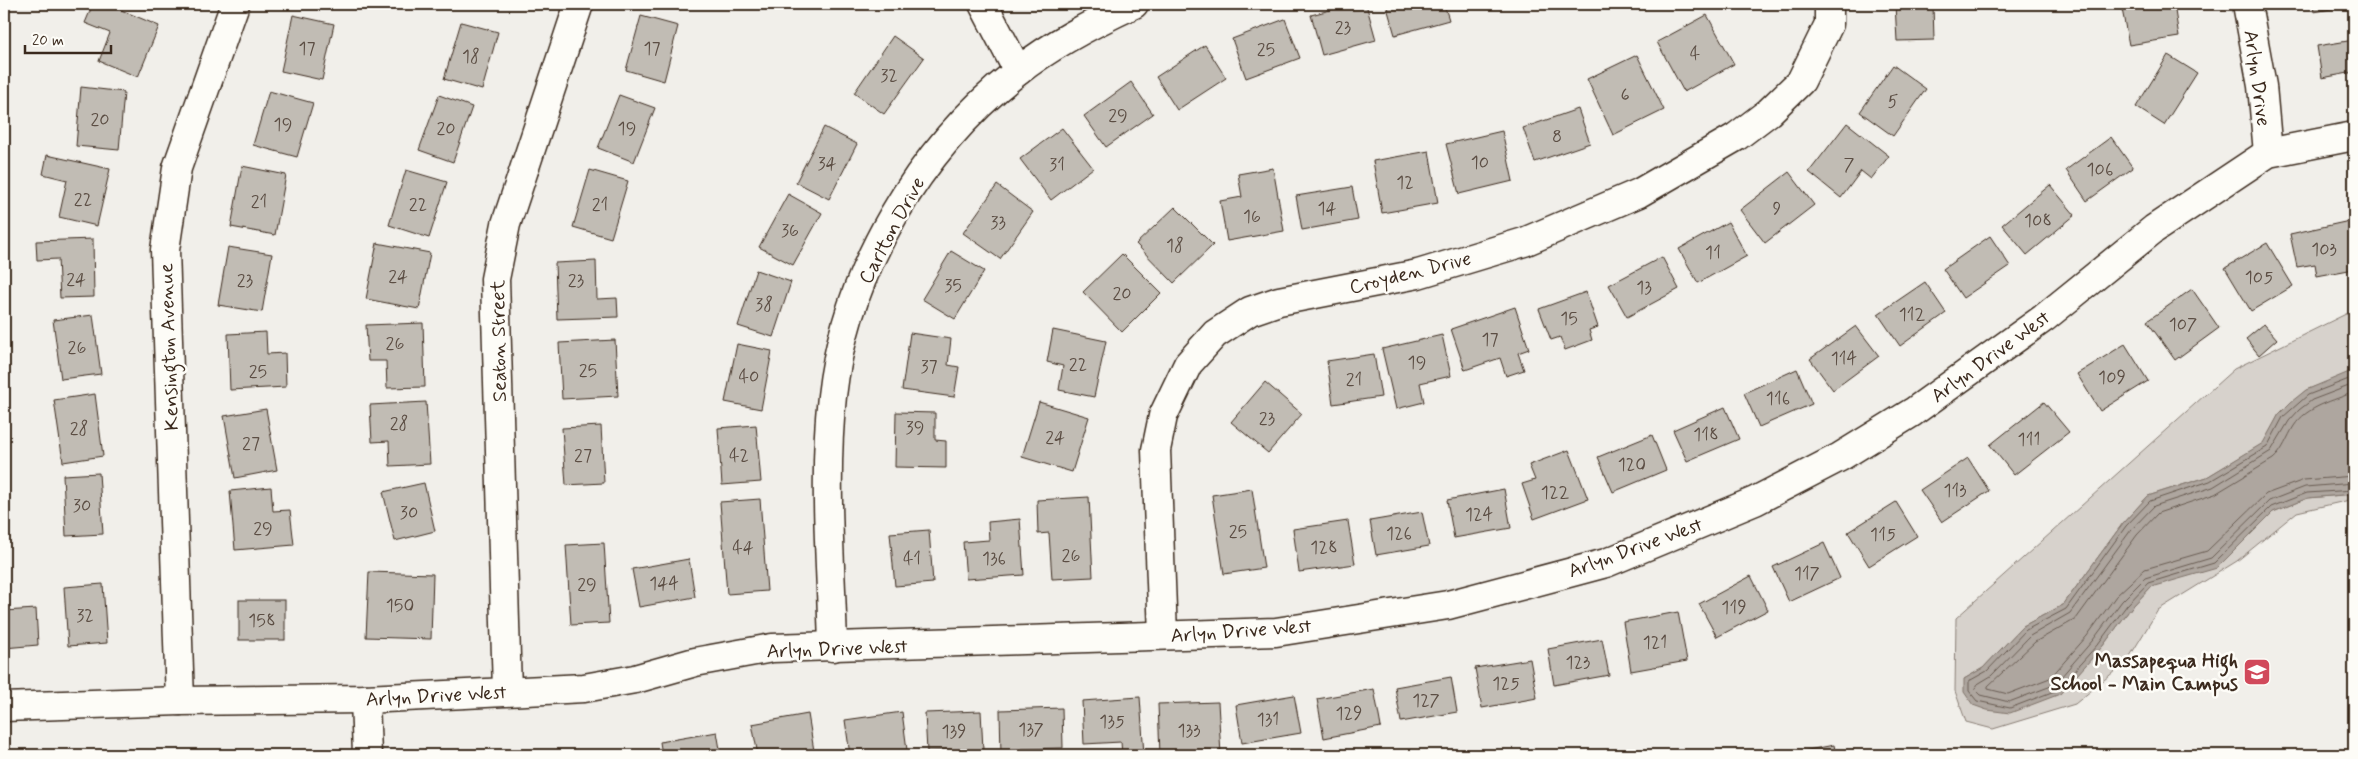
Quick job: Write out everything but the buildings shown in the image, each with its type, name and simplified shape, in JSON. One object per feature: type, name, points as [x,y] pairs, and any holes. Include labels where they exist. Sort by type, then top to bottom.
[{"type":"street","name":"Kensington Avenue","points":[[180,701],[165,250],[177,168],[235,4]]},
{"type":"street","name":"Seaton Street","points":[[507,691],[495,280],[506,224],[579,4]]},
{"type":"street","points":[[983,4],[1018,71]]},
{"type":"street","name":"Carlton Drive","points":[[834,647],[828,471],[832,396],[841,346],[864,272],[908,190],[947,139],[1018,71],[1088,25],[1134,4]]},
{"type":"street","name":"Croyden Drive","points":[[1162,635],[1156,450],[1163,416],[1188,364],[1215,334],[1250,311],[1279,301],[1418,274],[1524,242],[1639,193],[1736,136],[1769,112],[1801,81],[1829,24],[1829,4]]},
{"type":"street","name":"Arlyn Drive","points":[[2247,4],[2262,86],[2268,153]]},
{"type":"street","name":"Arlyn Drive West","points":[[4,707],[180,701],[365,699],[584,688],[635,680],[694,662],[772,648],[1276,632],[1448,605],[1606,563],[1755,501],[1840,457],[1913,412],[2044,318],[2154,229],[2268,153],[2354,136]]},
{"type":"street","points":[[365,699],[367,755]]},
{"type":"shaded area","points":[[2354,310],[2354,370],[2351,373],[2306,390],[2279,414],[2264,443],[2207,477],[2148,496],[2123,523],[2063,605],[2023,626],[1983,668],[1964,679],[2102,647],[2131,608],[2151,587],[2248,536],[2273,512],[2308,498],[2354,494],[2354,499],[2297,512],[2237,561],[2158,610],[2127,661],[2075,704],[1993,729],[1966,722],[1955,691],[1956,618],[2234,369]]},
{"type":"water","points":[[2354,370],[2354,494],[2308,498],[2273,512],[2217,568],[2151,587],[2131,608],[2102,647],[2060,694],[2010,713],[1987,710],[1973,705],[1964,692],[1964,679],[1983,668],[2023,626],[2063,605],[2123,523],[2148,496],[2207,477],[2263,443],[2279,414],[2291,402],[2306,390]]},
{"type":"place","name":"Massapequa High School - Main Campus","points":[[2257,672]]}]
